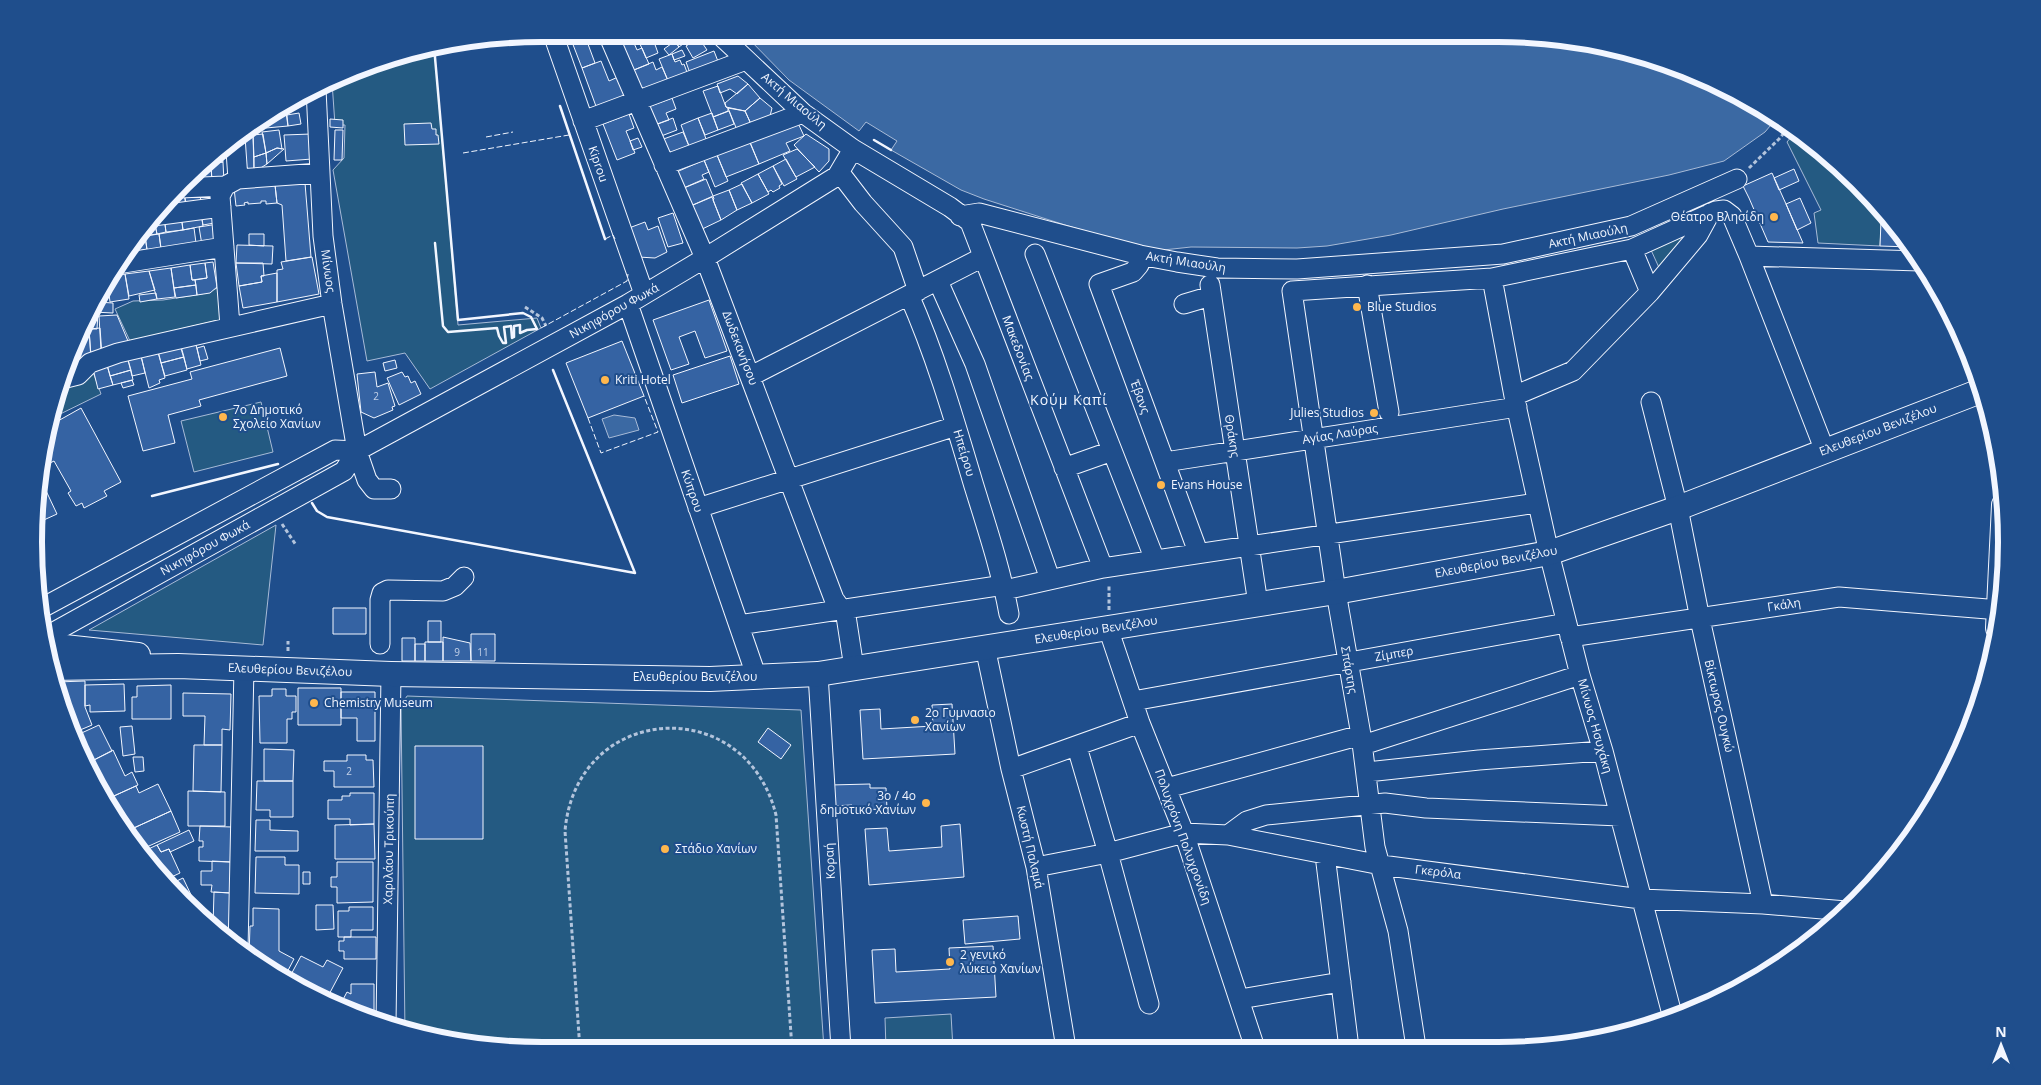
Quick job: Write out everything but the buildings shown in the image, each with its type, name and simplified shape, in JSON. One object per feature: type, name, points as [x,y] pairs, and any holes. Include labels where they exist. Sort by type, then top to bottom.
[{"type":"main road","name":"Ελευθερίου Βενιζέλου","points":[[59,668],[178,666],[391,674],[757,678],[818,674],[1336,592],[1549,554],[1678,508],[1975,393]]},
{"type":"main road","name":"Ελευθερίου Βενιζέλου","points":[[53,646],[154,658],[178,666]]},
{"type":"street","name":"Kiprou","points":[[556,42],[583,121],[636,299]]},
{"type":"street","name":"Δωδεκανήσου","points":[[611,42],[705,258],[834,599],[846,616],[854,668]]},
{"type":"street","name":"Ακτή Μιαούλη","points":[[727,42],[803,113],[853,149],[950,207],[960,216],[979,213],[1140,255],[1185,264],[1217,268],[1297,269],[1503,254],[1631,226],[1737,179]]},
{"type":"street","points":[[583,121],[746,60]]},
{"type":"street","name":"Μίνωος","points":[[316,96],[323,236],[332,304],[357,451],[367,480],[374,490],[391,489]]},
{"type":"street","points":[[664,165],[803,113]]},
{"type":"street","points":[[230,326],[220,196],[231,183],[235,149]]},
{"type":"street","name":"Νικηφόρου Φωκά","points":[[51,634],[344,471],[357,451],[636,299],[705,258],[840,173],[853,149]]},
{"type":"street","points":[[194,185],[231,183],[320,173]]},
{"type":"street","name":"Ηπείρου","points":[[840,173],[863,203],[903,247],[920,319],[956,426],[1004,587],[1009,614]]},
{"type":"street","points":[[166,214],[221,207]]},
{"type":"street","points":[[1717,212],[1732,216],[1825,451]]},
{"type":"street","name":"Ακτή Μιαούλη","points":[[1292,291],[1492,278],[1632,249],[1717,212]]},
{"type":"street","name":"Αγίας Λαύρας","points":[[1165,462],[1314,438],[1515,402],[1573,371],[1650,292],[1717,212]]},
{"type":"street","name":"Μακεδονίας","points":[[960,216],[970,222],[1103,568]]},
{"type":"street","points":[[129,262],[224,247]]},
{"type":"street","points":[[1632,249],[1650,292]]},
{"type":"street","points":[[1035,254],[1155,560]]},
{"type":"street","points":[[1749,256],[1912,262]]},
{"type":"street","points":[[751,376],[984,257]]},
{"type":"street","name":"Έβανς","points":[[1139,265],[1133,272],[1099,284],[1198,552]]},
{"type":"street","name":"Μίνωος Ησυχάκη","points":[[1492,278],[1515,402],[1549,554],[1671,1011]]},
{"type":"street","points":[[938,281],[975,364],[1050,578]]},
{"type":"street","points":[[1367,285],[1389,412]]},
{"type":"street","name":"Θράκης","points":[[1184,304],[1210,290],[1258,604]]},
{"type":"street","name":"Σπάρτης","points":[[1292,291],[1336,592],[1362,740],[1375,848],[1398,931],[1415,1042]]},
{"type":"street","name":"Κύπρου","points":[[636,299],[698,508],[757,678]]},
{"type":"street","points":[[71,376],[78,375],[90,363],[118,353],[332,304]]},
{"type":"street","name":"Βίκτωρος Ουγκώ","points":[[1651,402],[1678,508],[1700,619],[1763,904]]},
{"type":"street","points":[[698,508],[956,426]]},
{"type":"street","name":"Νικηφόρου Φωκά","points":[[47,610],[335,450],[357,451]]},
{"type":"street","points":[[1064,468],[1112,451]]},
{"type":"street","points":[[739,625],[1004,587],[1198,552],[1537,503]]},
{"type":"street","points":[[380,644],[380,600],[382,593],[388,590],[443,591],[455,586],[464,577]]},
{"type":"street","name":"Γκάλη","points":[[1568,630],[1700,619],[1840,597],[1993,615]]},
{"type":"street","name":"Πολυχρόνη Πολυχρονίδη","points":[[1108,628],[1140,723],[1184,833],[1253,1042]]},
{"type":"street","name":"Ζίμπερ","points":[[1133,701],[1347,662],[1568,630]]},
{"type":"street","name":"Κωστή Παλαμά","points":[[985,647],[1011,769],[1036,867],[1065,1042]]},
{"type":"street","points":[[238,939],[244,667]]},
{"type":"street","name":"Χαριλάου Τρικούπη","points":[[386,1017],[391,674]]},
{"type":"street","name":"Κοραή","points":[[818,674],[841,1042]]},
{"type":"street","points":[[1167,788],[1362,740],[1580,675]]},
{"type":"street","points":[[1011,769],[1140,723]]},
{"type":"street","points":[[1077,746],[1149,1004]]},
{"type":"street","points":[[1366,772],[1479,760],[1603,751]]},
{"type":"street","points":[[1228,835],[1247,821],[1266,815],[1385,803],[1426,808],[1620,816]]},
{"type":"street","name":"Γκερόλα","points":[[1036,867],[1108,852],[1184,833],[1228,835],[1381,865],[1641,899],[1763,904],[1837,910]]},
{"type":"street","points":[[1325,855],[1348,1042]]},
{"type":"street","points":[[1240,999],[1341,982]]},
{"type":"path","points":[[1779,139],[1784,133]]},
{"type":"path","points":[[525,307],[542,318],[546,326]]},
{"type":"path","points":[[273,511],[296,545]]},
{"type":"path","points":[[579,1042],[565,848],[568,808],[576,786],[584,772],[606,749],[634,734],[664,728],[680,728],[710,735],[737,750],[758,773],[772,800],[776,825],[792,1042]]},
{"type":"shaded area","points":[[752,42],[1498,42],[1564,47],[1596,52],[1659,69],[1720,94],[1749,109],[1772,124],[1765,132],[1724,161],[1669,175],[1503,209],[1391,235],[1327,246],[1297,248],[1191,247],[1154,251],[1065,225],[961,190],[891,150],[897,141],[866,122],[859,131],[789,80]]},
{"type":"shaded area","points":[[435,55],[458,325],[537,318],[541,328],[430,389],[405,353],[367,361],[333,170],[344,158],[345,125],[335,125],[332,89],[382,69]]},
{"type":"shaded area","points":[[1791,137],[1803,146],[1852,189],[1874,213],[1881,222],[1880,246],[1818,243],[1814,213],[1821,210],[1787,142]]},
{"type":"shaded area","points":[[1693,229],[1661,272],[1651,250]]},
{"type":"shaded area","points":[[223,286],[227,318],[130,341],[115,309],[133,301],[163,300],[202,294]]},
{"type":"shaded area","points":[[92,369],[101,394],[60,414],[69,382]]},
{"type":"shaded area","points":[[261,402],[273,452],[194,472],[181,421]]},
{"type":"shaded area","points":[[614,415],[635,418],[639,430],[609,438],[602,419]]},
{"type":"shaded area","points":[[276,525],[263,645],[89,630]]},
{"type":"shaded area","name":"Στάδιο Χανίων","points":[[407,696],[801,710],[824,1042],[510,1041],[445,1033],[405,1023],[401,706]]},
{"type":"shaded area","points":[[951,1014],[953,1042],[886,1042],[885,1018]]},
{"type":"fence","points":[[486,137],[513,132]]},
{"type":"fence","points":[[463,153],[569,135]]},
{"type":"fence","points":[[605,239],[613,235],[615,239]]},
{"type":"fence","points":[[541,328],[627,281],[628,274]]},
{"type":"fence","points":[[588,418],[601,453],[658,432],[644,396]]},
{"type":"wall","points":[[435,55],[458,320],[523,313],[531,317],[537,329],[520,333],[520,325],[514,326],[514,337],[512,338],[511,326],[504,327],[506,343],[503,343],[497,328],[448,332],[443,326],[435,243]]},
{"type":"wall","points":[[560,106],[605,239]]},
{"type":"wall","points":[[874,140],[891,150]]},
{"type":"wall","points":[[312,503],[317,511],[327,517],[635,573],[553,370]]},
{"type":"wall","points":[[152,496],[278,464]]},
{"type":"place","name":"Θέατρο Βλησίδη","points":[[1774,217]]},
{"type":"place","name":"Blue Studios","points":[[1357,307]]},
{"type":"place","name":"Kriti Hotel","points":[[605,380]]},
{"type":"place","name":"Julies Studios","points":[[1374,413]]},
{"type":"place","name":"7ο Δημοτικό Σχολείο Χανίων","points":[[223,417]]},
{"type":"place","name":"Evans House","points":[[1161,485]]},
{"type":"place","name":"Chemistry Museum","points":[[314,703]]},
{"type":"place","name":"2ο Γυμνασιο Χανίων","points":[[915,720]]},
{"type":"place","name":"3ο / 4ο δημοτικό Χανίων","points":[[926,803]]},
{"type":"place","name":"Στάδιο Χανίων","points":[[665,849]]},
{"type":"place","name":"2 γενικό λύκειο Χανίων","points":[[950,962]]},
{"type":"district","name":"Κούμ Καπί","points":[[1069,400]]}]
